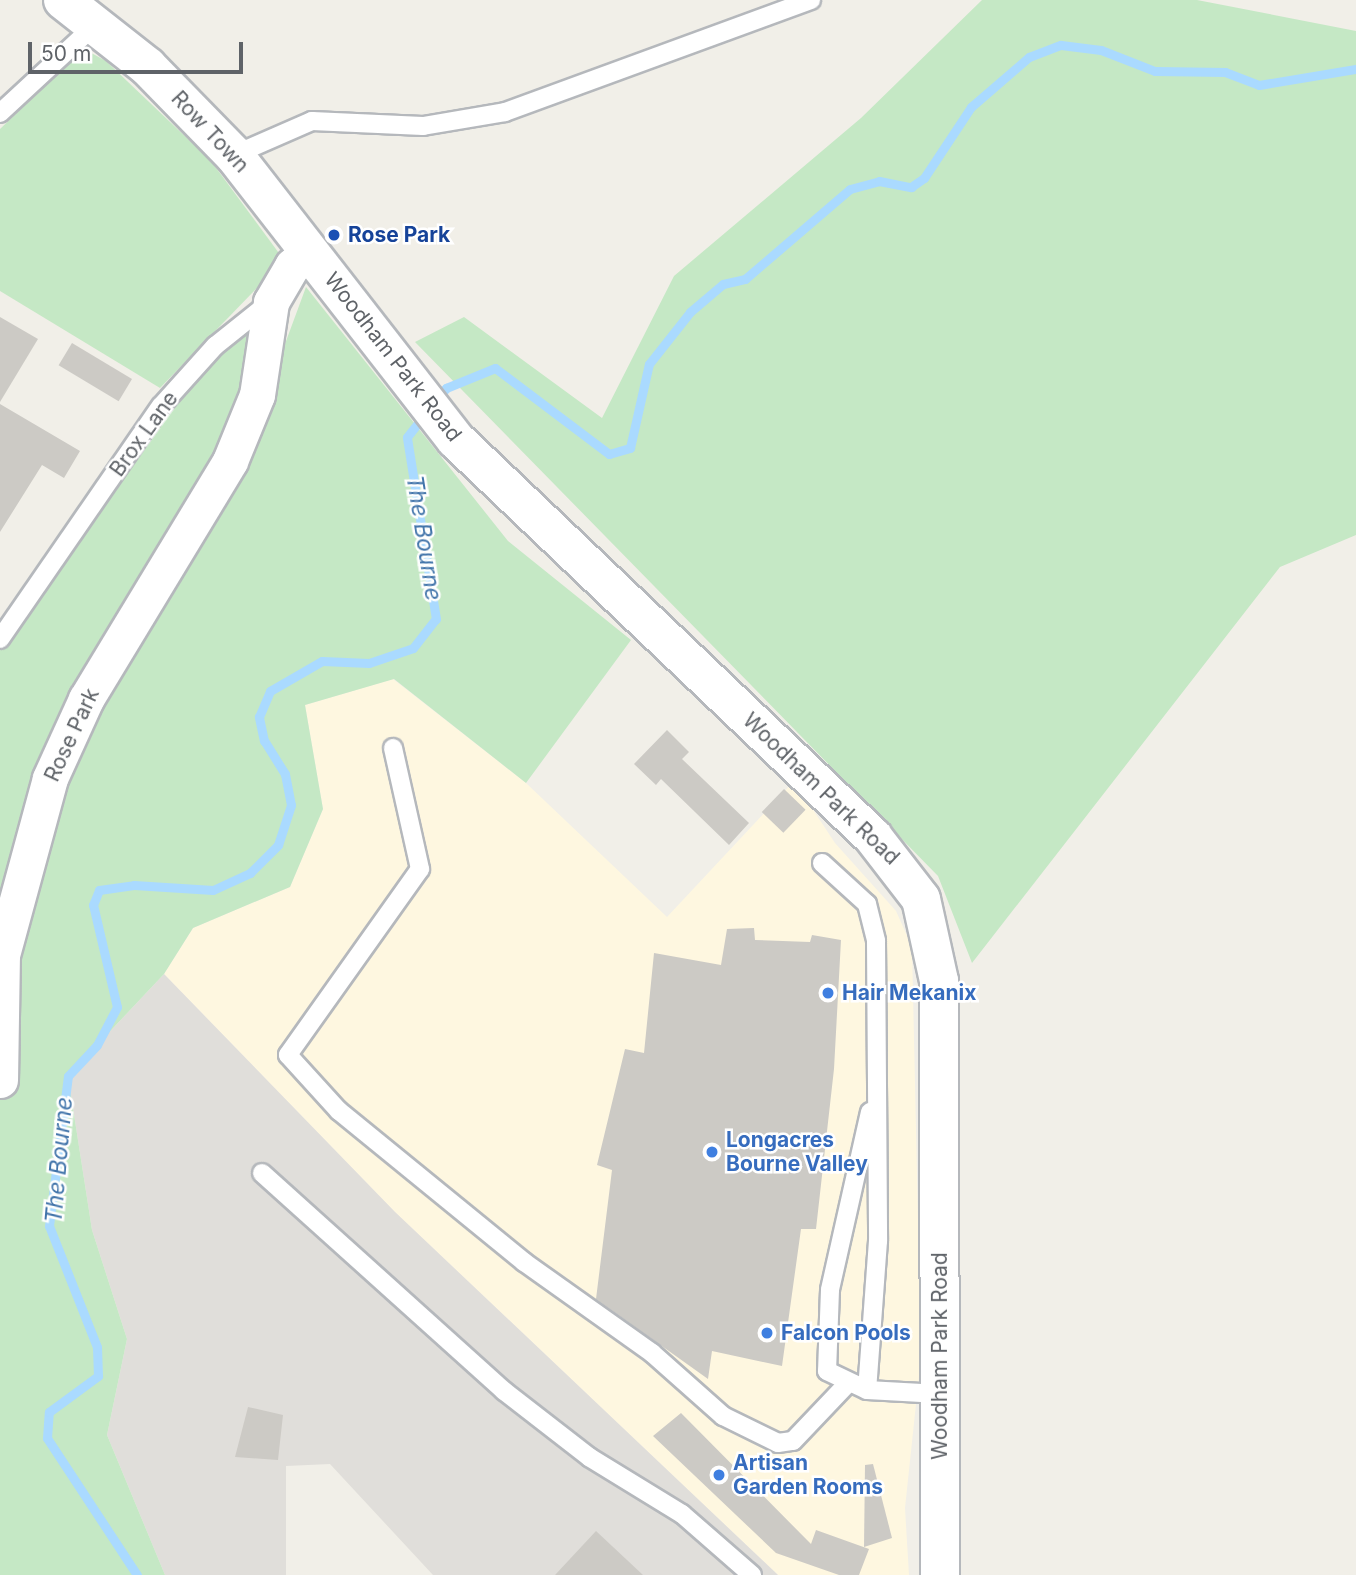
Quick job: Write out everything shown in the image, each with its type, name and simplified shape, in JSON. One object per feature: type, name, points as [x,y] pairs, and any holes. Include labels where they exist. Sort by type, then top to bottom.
[{"type":"street","name":"Row Town","points":[[63,0],[148,67],[234,155],[310,251]]},
{"type":"street","name":"Brox Lane","points":[[271,302],[292,266],[310,251]]},
{"type":"street","name":"Woodham Park Road","points":[[310,251],[408,384],[456,440],[873,837],[921,899],[939,981],[940,1575]]},
{"type":"street","name":"Rose Park","points":[[0,1080],[2,955],[50,778],[86,699],[230,461],[257,395],[271,302]]},
{"type":"lane","points":[[234,155],[312,121],[423,126],[505,111],[811,0]]},
{"type":"lane","points":[[0,113],[96,24]]},
{"type":"lane","name":"Brox Lane","points":[[0,639],[162,406],[215,346],[271,302]]},
{"type":"lane","points":[[393,748],[420,869],[288,1055],[339,1111],[524,1262],[652,1353],[723,1416],[778,1444],[793,1441],[847,1384]]},
{"type":"lane","points":[[822,863],[867,904],[876,941],[873,1101],[878,1241],[867,1390]]},
{"type":"lane","points":[[873,1101],[830,1290],[827,1371],[847,1384],[867,1390],[940,1394]]},
{"type":"lane","points":[[262,1173],[504,1391],[589,1457],[682,1514],[752,1575]]},
{"type":"shaded area","points":[[393,679],[526,783],[667,917],[794,781],[835,843],[896,911],[912,947],[921,1357],[905,1508],[909,1575],[778,1575],[395,1212],[164,974],[193,928],[290,887],[323,809],[305,705]]},
{"type":"shaded area","points":[[164,974],[395,1212],[778,1575],[433,1575],[330,1464],[286,1466],[286,1575],[165,1575],[107,1435],[127,1339],[92,1230],[68,1076]]},
{"type":"green space","points":[[982,0],[1197,0],[1356,31],[1356,535],[1280,567],[972,963],[938,876],[415,342],[464,317],[602,418],[674,276],[861,118]]},
{"type":"green space","points":[[84,49],[106,61],[211,161],[284,260],[160,388],[0,291],[0,129]]},
{"type":"green space","points":[[306,287],[508,541],[631,640],[526,783],[394,679],[305,705],[323,809],[290,887],[193,928],[164,974],[68,1076],[92,1230],[127,1339],[107,1435],[165,1575],[0,1575],[0,636],[161,406],[245,318],[282,352]]},
{"type":"building","points":[[0,317],[38,339],[0,402]]},
{"type":"building","points":[[72,343],[132,379],[119,401],[59,365]]},
{"type":"building","points":[[0,404],[80,451],[64,478],[42,465],[0,532]]},
{"type":"building","points":[[667,730],[689,752],[682,759],[749,823],[729,845],[661,779],[656,785],[634,764]]},
{"type":"building","points":[[784,789],[806,810],[783,833],[762,812]]},
{"type":"building","name":"Longacres Bourne Valley","points":[[754,928],[755,940],[810,942],[812,935],[841,940],[834,1069],[816,1229],[801,1229],[782,1366],[712,1351],[708,1379],[596,1299],[612,1170],[597,1165],[625,1049],[644,1053],[654,953],[721,965],[727,929]]},
{"type":"building","points":[[248,1407],[283,1415],[278,1460],[235,1457]]},
{"type":"building","points":[[681,1413],[811,1544],[816,1530],[869,1549],[859,1575],[839,1575],[776,1553],[653,1436]]},
{"type":"building","points":[[873,1464],[892,1538],[864,1547],[865,1465]]},
{"type":"building","points":[[596,1531],[643,1575],[555,1575]]},
{"type":"waterway","name":"The Bourne","points":[[436,400],[446,388],[495,368],[609,454],[630,448],[649,364],[690,312],[723,284],[745,279],[850,189],[879,181],[911,187],[924,178],[971,107],[1029,57],[1061,45],[1101,50],[1155,71],[1225,72],[1259,85],[1356,69]]},
{"type":"waterway","name":"The Bourne","points":[[137,1575],[47,1438],[49,1412],[98,1376],[97,1347],[49,1226],[68,1076],[97,1045],[117,1007],[93,905],[99,890],[134,885],[213,890],[250,873],[278,845],[291,805],[285,774],[264,741],[259,717],[270,691],[322,661],[369,663],[413,648],[436,619],[407,437],[425,414]]},
{"type":"place","name":"Rose Park","points":[[334,235]]},
{"type":"place","name":"Hair Mekanix","points":[[828,993]]},
{"type":"place","name":"Longacres Bourne Valley","points":[[712,1152]]},
{"type":"place","name":"Falcon Pools","points":[[767,1333]]},
{"type":"place","name":"Artisan Garden Rooms","points":[[719,1475]]}]
